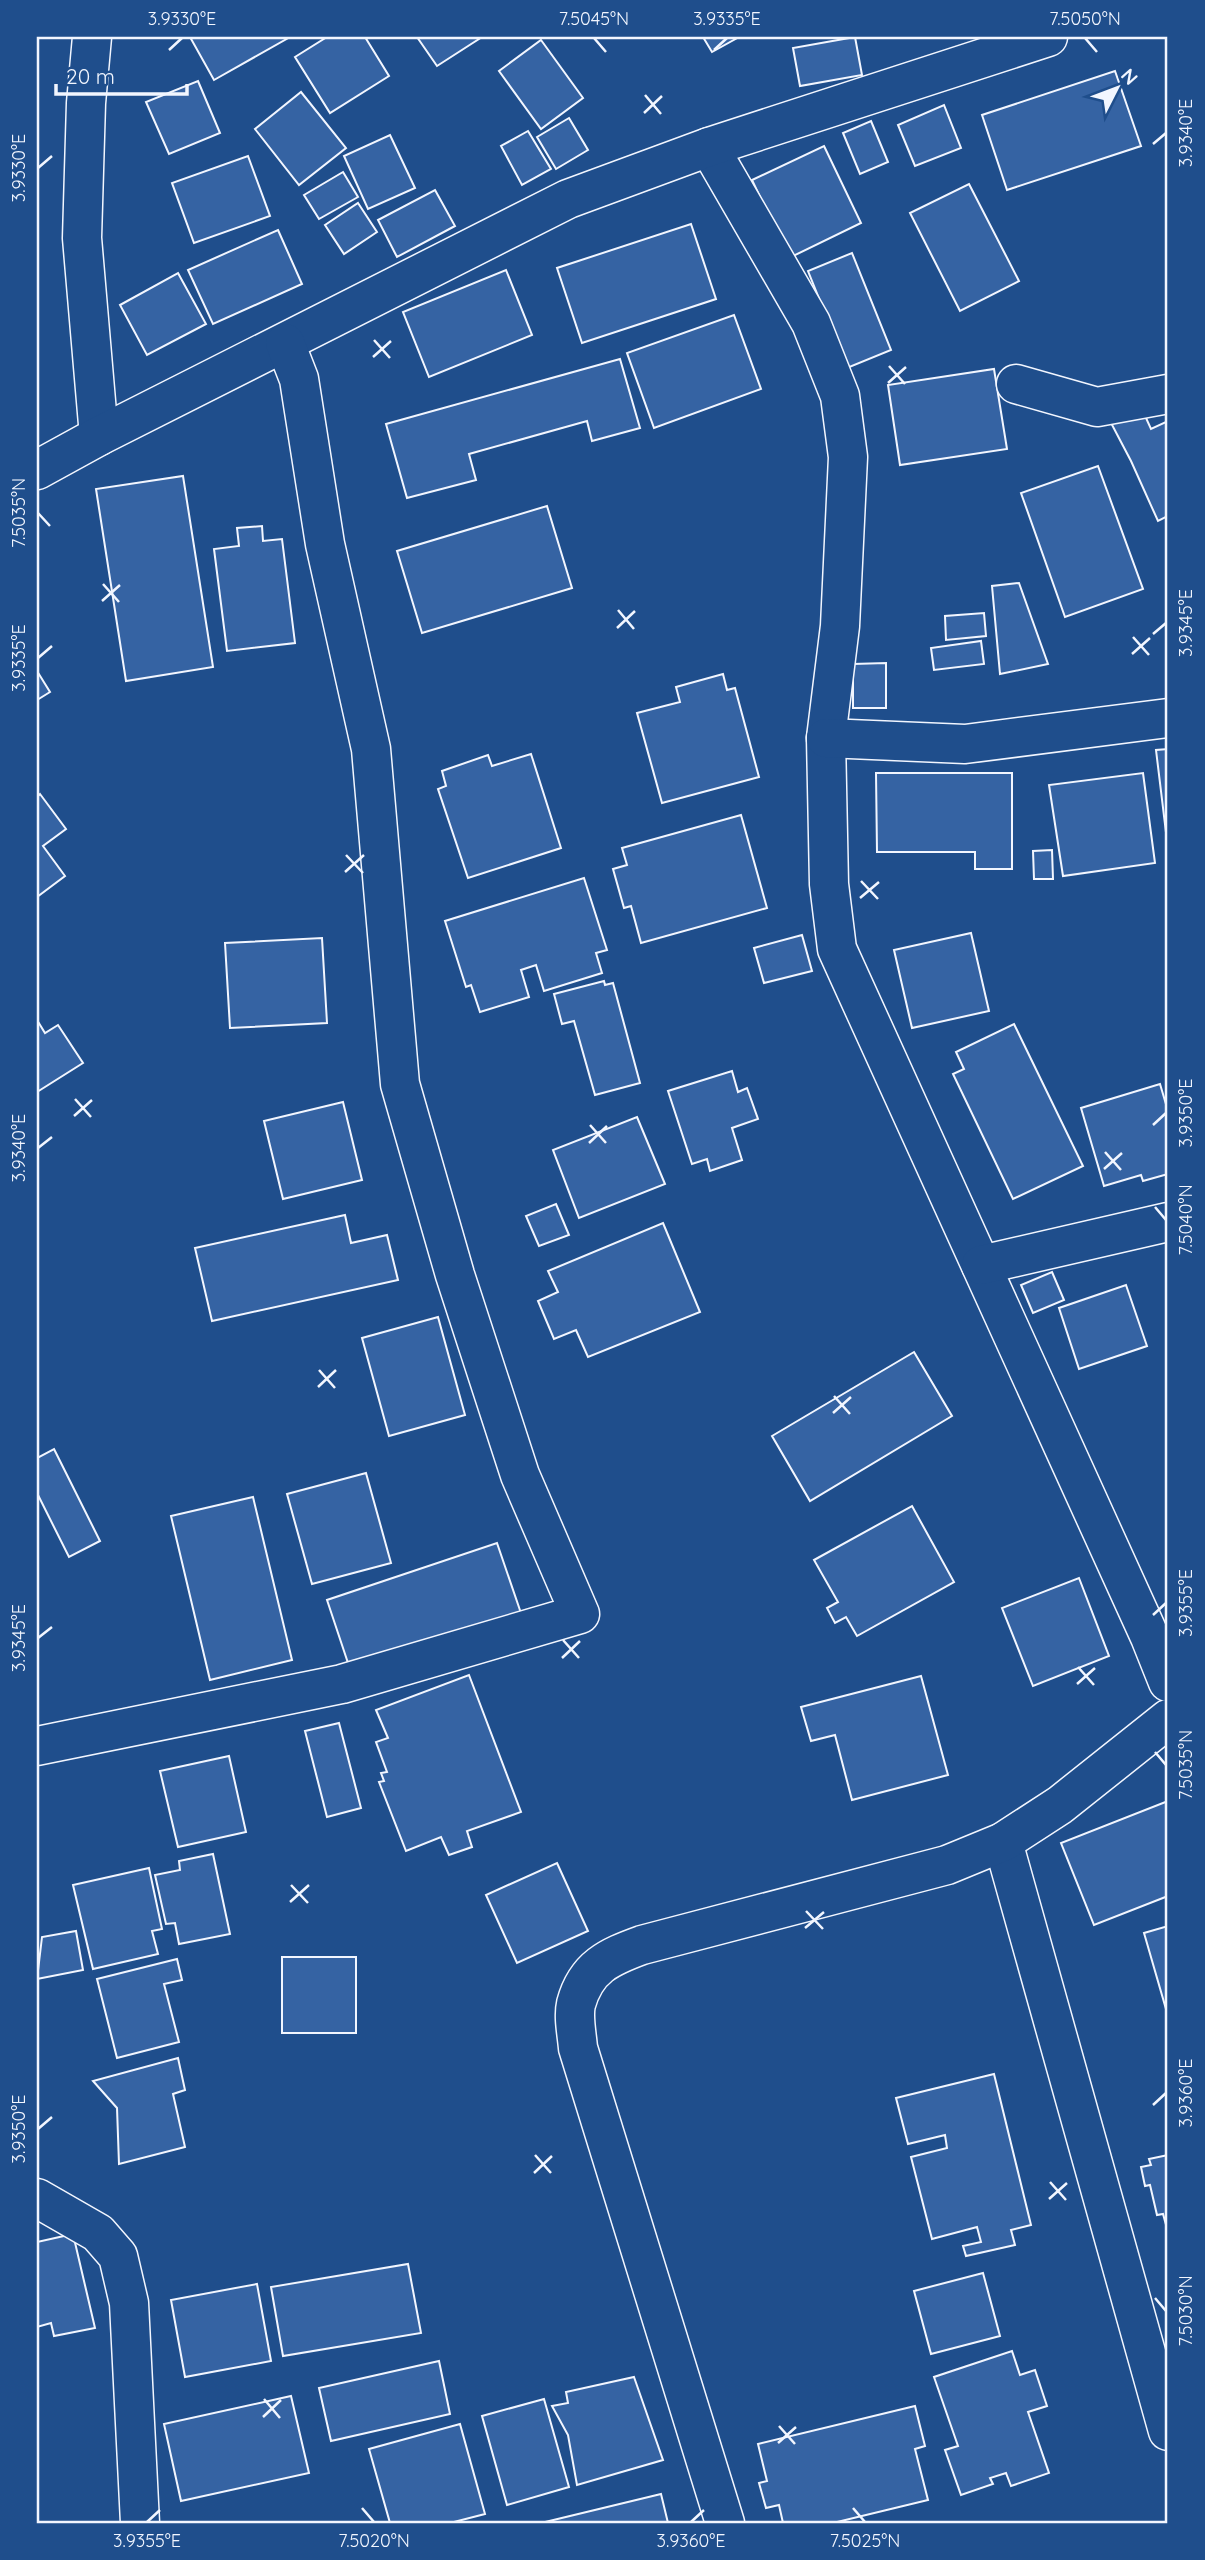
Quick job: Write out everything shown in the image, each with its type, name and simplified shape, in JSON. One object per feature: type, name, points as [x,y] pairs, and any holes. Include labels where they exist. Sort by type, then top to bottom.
[{"type":"street","points":[[92,37],[86,103],[82,238],[99,436]]},
{"type":"street","points":[[37,470],[99,436],[568,199],[709,147],[1048,37]]},
{"type":"street","points":[[709,147],[810,323],[840,396],[848,457],[847,483],[840,626],[826,738],[829,884],[837,949],[981,1265],[1159,1633],[1168,1682]]},
{"type":"street","points":[[38,1755],[342,1684],[580,1614],[520,1475],[456,1275],[400,1084],[371,749],[325,544],[299,379],[285,343]]},
{"type":"street","points":[[1016,384],[1097,407],[1168,394]]},
{"type":"street","points":[[826,738],[965,744],[1168,718]]},
{"type":"street","points":[[981,1265],[1168,1222]]},
{"type":"street","points":[[725,2523],[578,2048],[575,2006],[591,1974],[611,1957],[642,1945],[947,1866],[1003,1842],[1060,1805],[1168,1719]]},
{"type":"street","points":[[1003,1842],[1168,2431]]},
{"type":"street","points":[[37,2198],[97,2233],[118,2256],[129,2303],[140,2523]]},
{"type":"building","points":[[190,37],[290,37],[214,80]]},
{"type":"building","points":[[327,37],[365,37],[389,76],[330,113],[295,57]]},
{"type":"building","points":[[417,37],[482,37],[437,66]]},
{"type":"building","points":[[703,37],[739,37],[712,52]]},
{"type":"building","points":[[855,37],[862,75],[800,86],[793,48]]},
{"type":"building","points":[[541,40],[583,98],[541,129],[499,71]]},
{"type":"building","points":[[1115,71],[1141,146],[1007,190],[982,115]]},
{"type":"building","points":[[198,81],[220,133],[169,154],[146,102]]},
{"type":"building","points":[[301,92],[346,148],[299,185],[255,129]]},
{"type":"building","points":[[944,105],[961,148],[915,166],[898,125]]},
{"type":"building","points":[[569,118],[588,150],[556,169],[537,137]]},
{"type":"building","points":[[871,121],[888,162],[860,174],[843,133]]},
{"type":"building","points":[[528,131],[551,169],[522,185],[501,146]]},
{"type":"building","points":[[390,135],[415,188],[368,209],[344,156]]},
{"type":"building","points":[[824,146],[861,223],[789,258],[752,180]]},
{"type":"building","points":[[248,156],[270,216],[194,243],[172,183]]},
{"type":"building","points":[[343,172],[358,197],[319,219],[304,195]]},
{"type":"building","points":[[969,184],[1019,281],[960,311],[910,213]]},
{"type":"building","points":[[435,190],[455,226],[397,257],[378,220]]},
{"type":"building","points":[[358,203],[377,232],[344,254],[325,225]]},
{"type":"building","points":[[691,224],[716,299],[582,343],[557,268]]},
{"type":"building","points":[[278,230],[302,284],[213,324],[188,270]]},
{"type":"building","points":[[852,253],[891,350],[847,368],[808,271]]},
{"type":"building","points":[[506,270],[532,335],[429,377],[403,312]]},
{"type":"building","points":[[178,273],[206,324],[147,355],[120,305]]},
{"type":"building","points":[[734,315],[761,389],[654,428],[627,353]]},
{"type":"building","points":[[620,359],[640,428],[592,441],[587,421],[469,454],[476,480],[407,498],[386,424]]},
{"type":"building","points":[[994,369],[1007,449],[900,465],[888,385]]},
{"type":"building","points":[[1141,407],[1151,429],[1168,421],[1168,516],[1158,521],[1110,421]]},
{"type":"building","points":[[1098,466],[1143,589],[1065,617],[1021,493]]},
{"type":"building","points":[[183,476],[213,667],[126,681],[96,489]]},
{"type":"building","points":[[547,506],[572,588],[422,633],[397,551]]},
{"type":"building","points":[[262,526],[263,541],[282,539],[295,643],[227,651],[214,549],[239,546],[237,528]]},
{"type":"building","points":[[1019,583],[1048,664],[1000,674],[992,586]]},
{"type":"building","points":[[984,613],[986,636],[946,640],[945,616]]},
{"type":"building","points":[[981,641],[984,664],[934,670],[931,648]]},
{"type":"building","points":[[886,663],[886,708],[853,708],[853,664]]},
{"type":"building","points":[[37,671],[50,692],[37,700]]},
{"type":"building","points":[[723,674],[727,690],[735,688],[759,777],[662,803],[637,713],[680,702],[676,687]]},
{"type":"building","points":[[1168,749],[1168,849],[1156,750]]},
{"type":"building","points":[[531,754],[561,848],[468,878],[438,789],[446,786],[442,771],[488,755],[492,766]]},
{"type":"building","points":[[876,773],[1012,773],[1012,869],[975,869],[975,852],[877,852]]},
{"type":"building","points":[[1143,773],[1155,863],[1063,876],[1049,785]]},
{"type":"building","points":[[40,794],[66,829],[43,846],[65,876],[37,897],[37,797]]},
{"type":"building","points":[[741,815],[767,908],[641,943],[631,906],[624,908],[613,869],[627,865],[622,848]]},
{"type":"building","points":[[1052,850],[1053,879],[1034,879],[1033,851]]},
{"type":"building","points":[[584,878],[607,950],[596,953],[602,973],[544,991],[536,965],[521,970],[529,997],[480,1012],[471,985],[466,987],[445,921]]},
{"type":"building","points":[[971,933],[989,1011],[912,1028],[894,950]]},
{"type":"building","points":[[802,935],[812,971],[764,983],[754,948]]},
{"type":"building","points":[[322,938],[327,1023],[230,1028],[225,943]]},
{"type":"building","points":[[604,981],[605,985],[613,983],[640,1083],[595,1095],[574,1021],[562,1024],[554,994]]},
{"type":"building","points":[[37,1020],[45,1033],[58,1025],[83,1063],[37,1092]]},
{"type":"building","points":[[1014,1024],[1083,1166],[1013,1199],[953,1074],[964,1069],[956,1052]]},
{"type":"building","points":[[732,1071],[738,1092],[747,1088],[758,1119],[732,1128],[742,1160],[710,1171],[707,1159],[692,1164],[668,1091]]},
{"type":"building","points":[[1160,1084],[1168,1111],[1168,1174],[1143,1181],[1141,1175],[1104,1186],[1081,1108]]},
{"type":"building","points":[[343,1102],[362,1180],[283,1199],[264,1121]]},
{"type":"building","points":[[637,1117],[665,1184],[579,1218],[553,1150]]},
{"type":"building","points":[[556,1204],[569,1235],[539,1246],[526,1216]]},
{"type":"building","points":[[345,1215],[351,1243],[387,1235],[398,1280],[212,1321],[195,1248]]},
{"type":"building","points":[[663,1223],[700,1312],[588,1357],[576,1330],[554,1339],[538,1301],[558,1292],[548,1271]]},
{"type":"building","points":[[1052,1272],[1064,1300],[1033,1313],[1021,1285]]},
{"type":"building","points":[[1126,1285],[1147,1346],[1079,1369],[1059,1308]]},
{"type":"building","points":[[438,1317],[465,1415],[389,1436],[362,1338]]},
{"type":"building","points":[[914,1352],[952,1416],[810,1501],[772,1436]]},
{"type":"building","points":[[54,1449],[100,1541],[69,1557],[37,1493],[37,1458]]},
{"type":"building","points":[[366,1473],[391,1563],[312,1584],[287,1494]]},
{"type":"building","points":[[253,1497],[292,1660],[210,1680],[171,1516]]},
{"type":"building","points":[[912,1506],[954,1582],[857,1636],[846,1617],[835,1623],[827,1608],[838,1602],[814,1560]]},
{"type":"building","points":[[497,1543],[523,1619],[352,1675],[327,1600]]},
{"type":"building","points":[[1079,1578],[1109,1656],[1033,1686],[1002,1608]]},
{"type":"building","points":[[469,1675],[521,1812],[467,1831],[472,1847],[449,1855],[441,1837],[406,1851],[379,1782],[384,1781],[381,1773],[387,1772],[376,1742],[388,1738],[376,1710]]},
{"type":"building","points":[[921,1676],[948,1775],[852,1800],[835,1735],[811,1741],[801,1707]]},
{"type":"building","points":[[339,1723],[361,1808],[327,1817],[305,1731]]},
{"type":"building","points":[[229,1756],[246,1832],[178,1847],[160,1771]]},
{"type":"building","points":[[1168,1801],[1168,1896],[1094,1925],[1061,1843]]},
{"type":"building","points":[[213,1854],[230,1934],[179,1944],[175,1923],[166,1924],[155,1875],[180,1870],[179,1861]]},
{"type":"building","points":[[557,1863],[588,1931],[517,1963],[486,1895]]},
{"type":"building","points":[[149,1868],[162,1929],[152,1931],[158,1954],[93,1969],[73,1885]]},
{"type":"building","points":[[1168,1926],[1168,2008],[1166,2009],[1144,1933]]},
{"type":"building","points":[[76,1931],[83,1970],[37,1979],[42,1937]]},
{"type":"building","points":[[282,1957],[356,1957],[356,2033],[282,2033]]},
{"type":"building","points":[[177,1959],[182,1980],[164,1984],[179,2042],[117,2058],[97,1979]]},
{"type":"building","points":[[178,2058],[185,2090],[173,2094],[185,2147],[119,2164],[117,2108],[93,2081]]},
{"type":"building","points":[[994,2074],[1031,2225],[1011,2230],[1015,2245],[966,2256],[963,2246],[981,2242],[977,2227],[932,2239],[911,2157],[947,2148],[945,2135],[908,2144],[896,2098]]},
{"type":"building","points":[[1168,2155],[1168,2232],[1163,2214],[1157,2215],[1150,2185],[1145,2186],[1141,2167],[1151,2165],[1149,2159]]},
{"type":"building","points":[[73,2234],[95,2328],[54,2336],[51,2323],[37,2327],[37,2242]]},
{"type":"building","points":[[408,2264],[421,2333],[283,2356],[271,2287]]},
{"type":"building","points":[[983,2273],[1000,2336],[931,2354],[914,2291]]},
{"type":"building","points":[[257,2284],[271,2361],[185,2377],[171,2300]]},
{"type":"building","points":[[1012,2351],[1020,2375],[1035,2370],[1047,2406],[1028,2412],[1049,2473],[1011,2486],[1006,2473],[990,2478],[993,2484],[961,2495],[945,2450],[958,2446],[934,2377]]},
{"type":"building","points":[[439,2361],[450,2414],[331,2441],[319,2388]]},
{"type":"building","points":[[634,2377],[663,2460],[577,2485],[568,2435],[552,2406],[568,2403],[566,2392]]},
{"type":"building","points":[[291,2396],[309,2473],[181,2501],[164,2424]]},
{"type":"building","points":[[544,2399],[569,2487],[507,2505],[482,2416]]},
{"type":"building","points":[[915,2406],[925,2446],[915,2449],[928,2500],[833,2523],[783,2523],[779,2505],[766,2508],[759,2483],[767,2481],[758,2444]]},
{"type":"building","points":[[460,2424],[485,2514],[450,2523],[390,2523],[369,2449]]},
{"type":"building","points":[[661,2494],[668,2523],[541,2523]]}]
